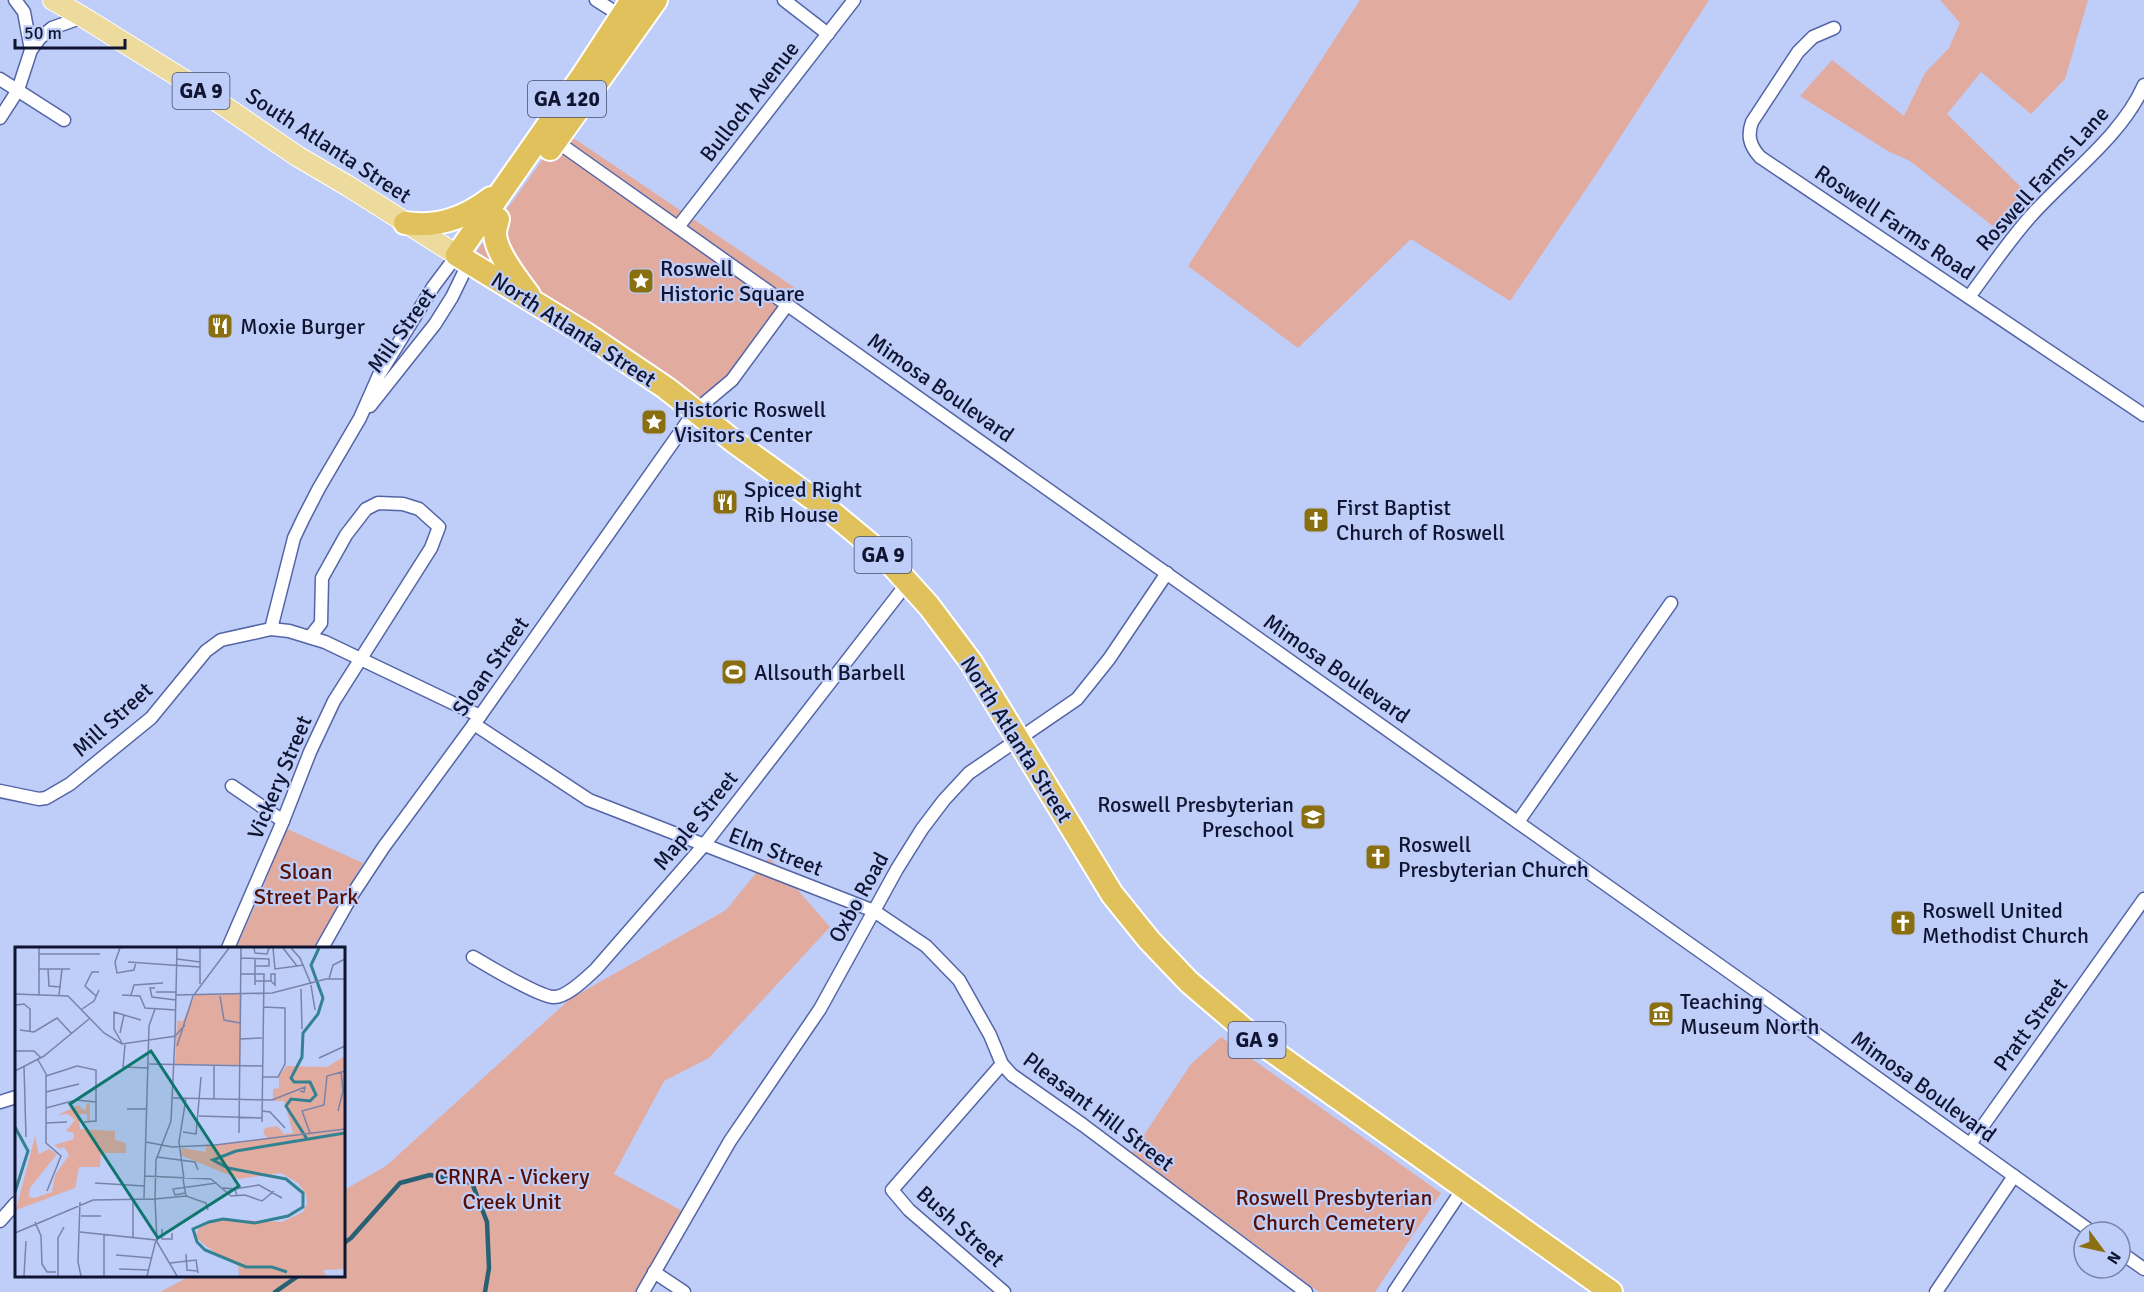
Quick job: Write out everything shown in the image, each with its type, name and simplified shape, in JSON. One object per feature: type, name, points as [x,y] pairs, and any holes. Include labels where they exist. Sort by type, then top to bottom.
[{"type":"highway","name":"GA 120","points":[[463,259],[510,180],[630,14],[656,0]]},
{"type":"highway","name":"GA 120","points":[[498,219],[556,141],[630,14]]},
{"type":"highway","points":[[405,223],[439,224],[469,213],[496,194],[510,180]]},
{"type":"highway","points":[[463,259],[498,219]]},
{"type":"highway","points":[[498,219],[495,234],[502,255],[515,277],[536,303]]},
{"type":"highway","name":"North Atlanta Street","points":[[463,259],[634,366],[856,532],[882,554],[929,606],[971,662],[1112,894],[1149,940],[1189,982],[1258,1041],[1611,1292]]},
{"type":"main road","name":"South Atlanta Street","points":[[52,0],[83,16],[205,93],[297,156],[463,259]]},
{"type":"street","points":[[15,0],[24,12],[31,50]]},
{"type":"street","points":[[596,0],[630,14]]},
{"type":"street","points":[[784,0],[828,34]]},
{"type":"street","name":"Bulloch Avenue","points":[[678,227],[854,0]]},
{"type":"street","points":[[0,118],[18,90],[31,50],[52,28],[83,16]]},
{"type":"street","name":"Roswell Farms Road","points":[[1834,28],[1813,37],[1798,52],[1752,122],[1749,131],[1750,140],[1760,157],[2144,415]]},
{"type":"street","points":[[0,79],[64,120]]},
{"type":"street","name":"Roswell Farms Lane","points":[[1969,297],[2030,217],[2119,126],[2144,85]]},
{"type":"street","name":"Mimosa Boulevard","points":[[556,141],[912,391],[2075,1220]]},
{"type":"street","name":"Mill Street","points":[[360,418],[435,324],[452,297],[463,259]]},
{"type":"street","name":"Mill Street","points":[[271,629],[294,538],[319,488],[360,418],[379,375],[396,347],[434,287],[463,259]]},
{"type":"street","name":"Sloan Street","points":[[323,947],[352,895],[383,848],[477,720],[695,411],[732,380],[787,305]]},
{"type":"street","name":"Vickery Street","points":[[228,947],[334,700],[431,548],[439,527],[418,509],[404,504],[378,503],[366,509],[346,535],[322,578],[321,623],[310,637]]},
{"type":"street","name":"Oxbo Road","points":[[643,1292],[730,1141],[820,1009],[909,848],[944,800],[974,769],[1077,699],[1109,659],[1167,573]]},
{"type":"street","name":"Maple Street","points":[[473,957],[551,997],[572,989],[596,969],[704,845],[908,582]]},
{"type":"street","points":[[1518,822],[1671,603]]},
{"type":"street","name":"Mill Street","points":[[0,791],[39,799],[46,798],[70,784],[151,718],[206,651],[221,640],[271,629],[310,637],[362,659],[477,720]]},
{"type":"street","name":"Elm Street","points":[[477,720],[589,800],[874,911]]},
{"type":"street","points":[[232,786],[283,821]]},
{"type":"street","name":"Pratt Street","points":[[1970,1144],[2144,899]]},
{"type":"street","name":"Pleasant Hill Street","points":[[874,911],[926,946],[959,980],[990,1035],[1002,1064],[1012,1075],[1083,1125],[1306,1292]]},
{"type":"street","name":"Bush Street","points":[[1002,1064],[892,1190],[909,1210],[1004,1292]]},
{"type":"street","points":[[0,1102],[15,1097]]},
{"type":"street","points":[[1936,1292],[2014,1176]]},
{"type":"street","points":[[1394,1292],[1464,1187]]},
{"type":"street","points":[[0,1221],[15,1204]]},
{"type":"street","points":[[654,1272],[684,1292]]},
{"type":"green space","points":[[1360,0],[1709,0],[1597,173],[1510,301],[1411,239],[1298,348],[1188,266]]},
{"type":"green space","points":[[1940,0],[2088,0],[2065,79],[2031,114],[1981,72],[1947,114],[2027,193],[2003,234],[1910,161],[1888,151],[1800,96],[1832,60],[1904,116],[1925,73],[1949,48],[1960,23]]},
{"type":"green space","points":[[563,131],[804,294],[695,411],[469,262]]},
{"type":"green space","name":"Sloan Street Park","points":[[285,828],[363,863],[314,947],[236,947],[263,889]]},
{"type":"green space","name":"CRNRA - Vickery Creek Unit","points":[[769,857],[830,927],[709,1058],[664,1081],[614,1174],[688,1214],[651,1292],[160,1292],[188,1277],[345,1277],[345,1189],[386,1166],[570,999],[726,910]]},
{"type":"green space","name":"Roswell Presbyterian Church Cemetery","points":[[1221,1037],[1441,1193],[1375,1292],[1319,1292],[1132,1153],[1191,1064]]},
{"type":"waterway","points":[[345,1242],[400,1183],[430,1175],[472,1183],[487,1222],[489,1268],[485,1292]]},
{"type":"waterway","points":[[275,1292],[297,1277]]},
{"type":"place","name":"Roswell Historic Square","points":[[641,281]]},
{"type":"place","name":"Moxie Burger","points":[[220,326]]},
{"type":"place","name":"Historic Roswell Visitors Center","points":[[654,422]]},
{"type":"place","name":"Spiced Right Rib House","points":[[725,502]]},
{"type":"place","name":"First Baptist Church of Roswell","points":[[1316,520]]},
{"type":"place","name":"Allsouth Barbell","points":[[734,672]]},
{"type":"place","name":"Roswell Presbyterian Preschool","points":[[1313,817]]},
{"type":"place","name":"Roswell Presbyterian Church","points":[[1378,857]]},
{"type":"place","name":"Roswell United Methodist Church","points":[[1903,923]]},
{"type":"place","name":"Teaching Museum North","points":[[1661,1014]]}]
